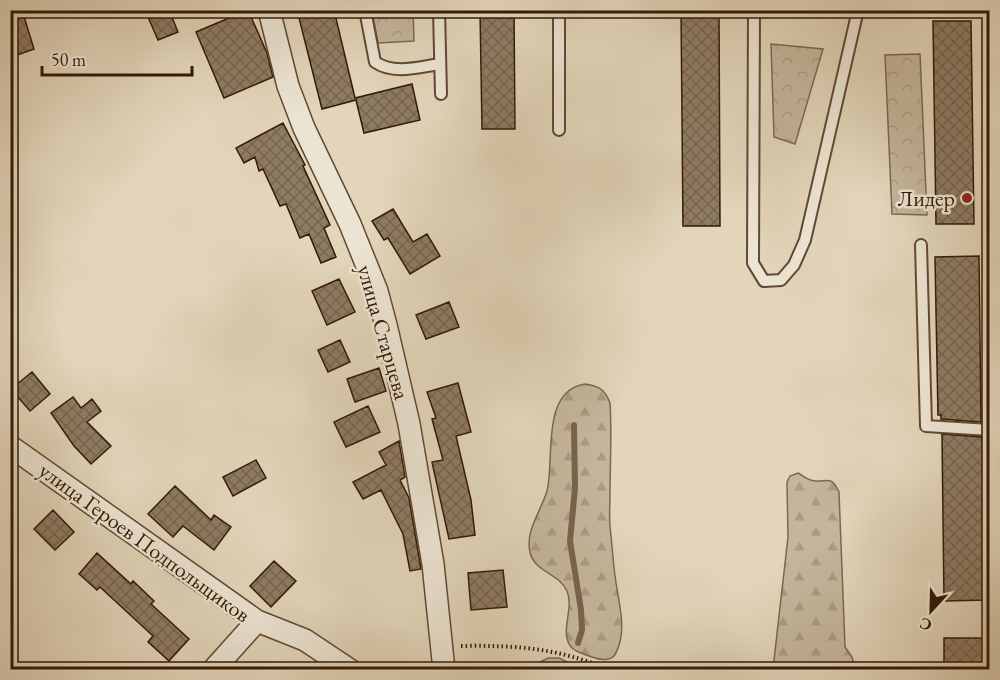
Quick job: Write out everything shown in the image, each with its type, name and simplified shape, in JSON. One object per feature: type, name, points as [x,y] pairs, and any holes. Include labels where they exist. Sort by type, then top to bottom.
[{"type":"street","name":"улица Старцева","points":[[269,10],[288,86],[304,128],[350,224],[380,303],[409,424],[433,564],[444,669]]},
{"type":"street","name":"улица Героев Подпольщиков","points":[[10,446],[257,621],[213,669]]},
{"type":"street","points":[[257,621],[305,640],[350,669]]},
{"type":"lane","points":[[365,10],[375,62],[385,69],[398,70],[440,64]]},
{"type":"lane","points":[[439,10],[441,94]]},
{"type":"lane","points":[[559,10],[559,130]]},
{"type":"lane","points":[[754,10],[753,263],[764,281],[781,280],[794,265],[805,240],[858,10]]},
{"type":"lane","points":[[921,245],[926,426],[990,430]]},
{"type":"path","points":[[441,647],[525,647],[566,653],[609,669]]},
{"type":"green space","points":[[372,11],[413,11],[414,41],[378,43]]},
{"type":"green space","points":[[771,44],[823,49],[795,144],[774,137]]},
{"type":"green space","points":[[920,54],[927,215],[892,214],[885,55]]},
{"type":"green space","points":[[585,384],[601,389],[610,403],[610,523],[622,625],[620,644],[616,653],[612,658],[606,660],[579,652],[569,644],[566,632],[569,604],[567,591],[558,580],[536,564],[532,559],[529,544],[532,529],[547,491],[555,413],[561,399],[571,389]]},
{"type":"green space","points":[[798,473],[811,480],[830,481],[839,492],[845,647],[852,657],[855,669],[773,669],[788,537],[787,482],[790,476]]},
{"type":"green space","points":[[548,658],[559,658],[582,669],[540,669],[540,662]]},
{"type":"building","points":[[10,10],[22,10],[34,49],[17,55],[10,36]]},
{"type":"building","points":[[145,10],[169,10],[178,32],[158,40]]},
{"type":"building","points":[[248,10],[267,53],[273,77],[224,98],[196,32]]},
{"type":"building","points":[[297,10],[334,10],[355,98],[412,84],[420,120],[364,133],[356,100],[322,109]]},
{"type":"building","points":[[480,10],[514,10],[515,129],[482,129]]},
{"type":"building","points":[[681,10],[719,10],[720,226],[683,226]]},
{"type":"building","points":[[933,21],[971,21],[974,224],[936,224]]},
{"type":"building","points":[[283,123],[305,165],[303,166],[330,225],[324,228],[336,257],[321,263],[309,234],[300,238],[286,204],[280,206],[263,169],[259,171],[255,157],[244,163],[236,148]]},
{"type":"building","points":[[393,209],[413,242],[427,234],[440,256],[410,274],[388,238],[384,240],[372,221]]},
{"type":"building","points":[[979,256],[981,422],[941,419],[941,415],[938,415],[935,257]]},
{"type":"building","points":[[339,279],[355,312],[327,325],[312,291]]},
{"type":"building","points":[[449,302],[459,327],[426,339],[416,315]]},
{"type":"building","points":[[340,340],[350,362],[328,372],[318,350]]},
{"type":"building","points":[[379,368],[386,391],[355,402],[347,379]]},
{"type":"building","points":[[32,372],[50,394],[30,411],[11,389]]},
{"type":"building","points":[[458,383],[471,432],[456,436],[471,500],[475,535],[449,539],[432,462],[443,460],[432,419],[436,418],[427,392]]},
{"type":"building","points":[[73,397],[81,408],[92,399],[101,411],[87,422],[111,446],[91,464],[74,446],[51,413]]},
{"type":"building","points":[[368,406],[380,432],[346,447],[334,422]]},
{"type":"building","points":[[942,434],[982,437],[982,441],[985,441],[988,600],[944,601]]},
{"type":"building","points":[[399,441],[405,477],[400,480],[409,498],[421,569],[410,571],[403,534],[381,490],[363,499],[353,482],[386,465],[379,452]]},
{"type":"building","points":[[256,460],[266,478],[233,496],[223,477]]},
{"type":"building","points":[[175,486],[211,520],[214,515],[231,527],[214,550],[183,526],[173,537],[148,514]]},
{"type":"building","points":[[53,510],[74,532],[55,550],[34,529]]},
{"type":"building","points":[[97,553],[131,584],[133,581],[154,601],[151,604],[189,639],[169,661],[148,642],[153,636],[100,587],[97,590],[79,574]]},
{"type":"building","points":[[274,561],[296,581],[271,607],[250,586]]},
{"type":"building","points":[[503,570],[507,607],[471,610],[468,573]]},
{"type":"building","points":[[944,638],[987,638],[987,669],[948,669],[944,667]]},
{"type":"waterway","points":[[574,425],[575,488],[570,541],[581,610],[582,630],[578,643]]},
{"type":"waterway","points":[[557,666],[558,670]]},
{"type":"place","name":"Лидер","points":[[967,198]]}]
